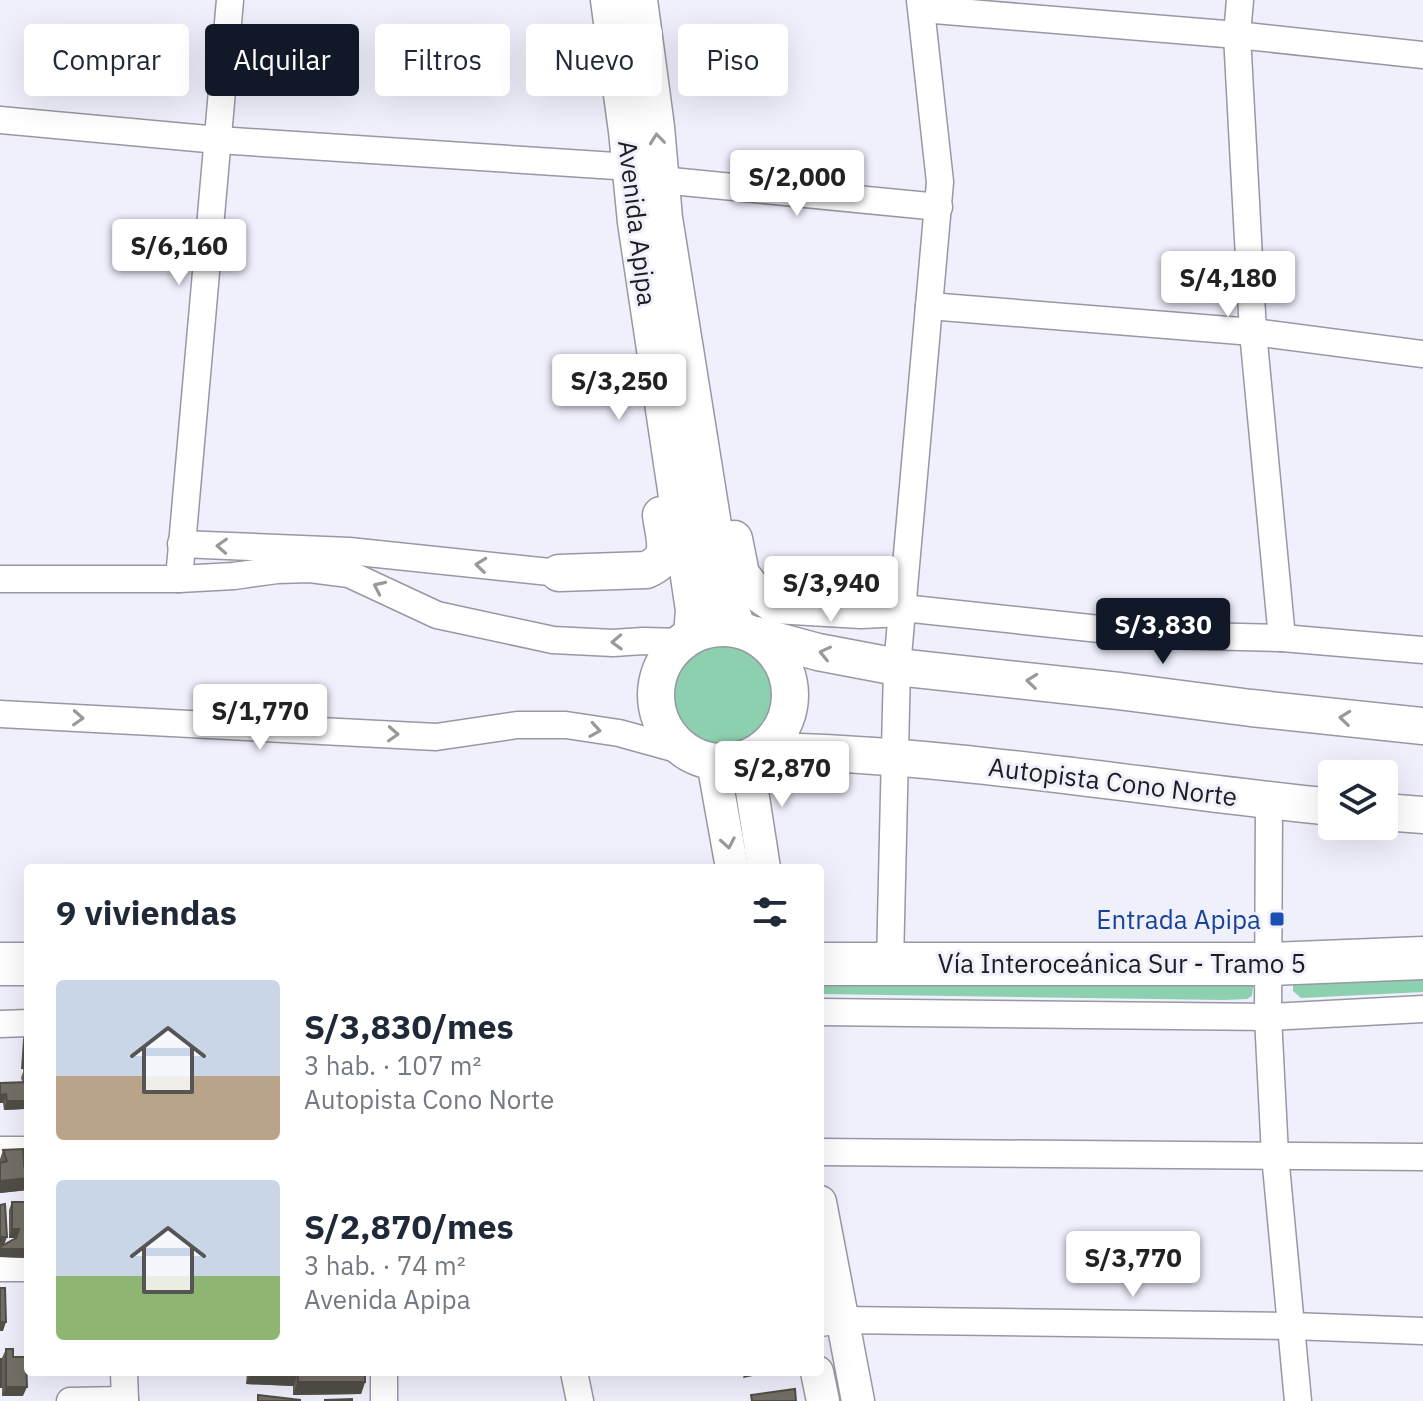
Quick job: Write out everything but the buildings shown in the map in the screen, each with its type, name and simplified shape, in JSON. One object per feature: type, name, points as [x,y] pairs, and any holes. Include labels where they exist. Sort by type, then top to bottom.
[{"type":"highway","name":"Vía Interoceánica Sur - Tramo 5","points":[[824,964],[1270,964],[1423,958]]},
{"type":"highway","points":[[0,964],[24,964]]},
{"type":"main road","name":"Avenida Apipa","points":[[609,0],[646,173],[694,610],[687,639]]},
{"type":"main road","name":"Avenida Apipa","points":[[639,0],[656,127],[646,173]]},
{"type":"main road","name":"Avenida Apipa","points":[[653,241],[724,594],[746,632]]},
{"type":"main road","points":[[559,573],[646,570],[655,567],[666,553],[629,271],[653,241],[700,327],[741,574],[753,590],[775,605],[861,610],[903,608]]},
{"type":"main road","points":[[746,632],[769,645],[788,673],[790,708],[775,739],[726,756],[672,740],[657,712],[657,681],[662,666],[687,639],[707,630],[722,628],[746,632],[818,652],[897,667],[1423,726]]},
{"type":"main road","name":"Autopista Cono Norte","points":[[726,756],[837,752],[978,764],[1318,805]]},
{"type":"main road","points":[[1398,813],[1423,815]]},
{"type":"street","points":[[179,579],[230,0]]},
{"type":"street","points":[[1240,0],[1237,35],[1253,332],[1282,638]]},
{"type":"street","points":[[890,963],[897,667],[940,182],[921,4],[1423,55]]},
{"type":"street","points":[[0,120],[646,173],[939,207]]},
{"type":"street","points":[[929,306],[1253,332],[1423,354]]},
{"type":"street","points":[[181,544],[349,551],[559,573]]},
{"type":"street","points":[[0,579],[179,579],[310,569],[349,574],[437,615],[553,640],[613,643],[687,639]]},
{"type":"street","points":[[903,608],[1156,635],[1282,638],[1423,650]]},
{"type":"street","points":[[0,714],[436,737],[517,725],[566,725],[726,756]]},
{"type":"street","points":[[726,756],[732,864]]},
{"type":"street","points":[[726,756],[763,864]]},
{"type":"street","points":[[1269,800],[1268,1017],[1275,1155],[1298,1401]]},
{"type":"street","points":[[824,1012],[1268,1017],[1423,1009]]},
{"type":"street","points":[[0,1024],[24,1023]]},
{"type":"street","points":[[0,1150],[24,1150]]},
{"type":"street","points":[[824,1152],[1423,1157]]},
{"type":"street","points":[[824,1245],[831,1321],[858,1401]]},
{"type":"street","points":[[0,1268],[24,1268]]},
{"type":"street","points":[[831,1321],[1292,1326],[1423,1331]]},
{"type":"street","points":[[70,1401],[125,1400],[124,1376]]},
{"type":"street","points":[[384,1376],[384,1401]]},
{"type":"street","points":[[575,1376],[580,1401]]},
{"type":"street","points":[[818,1376],[823,1401]]},
{"type":"green space","points":[[725,642],[744,646],[761,657],[772,674],[776,693],[772,712],[761,729],[744,740],[725,744],[706,740],[689,729],[678,712],[674,693],[678,674],[689,657],[706,646]]},
{"type":"green space","points":[[1423,972],[1423,992],[1301,998],[1293,991],[1293,979]]},
{"type":"green space","points":[[824,979],[1254,980],[1252,996],[1224,1000],[824,994]]},
{"type":"place","name":"Entrada Apipa","points":[[1277,919]]}]
